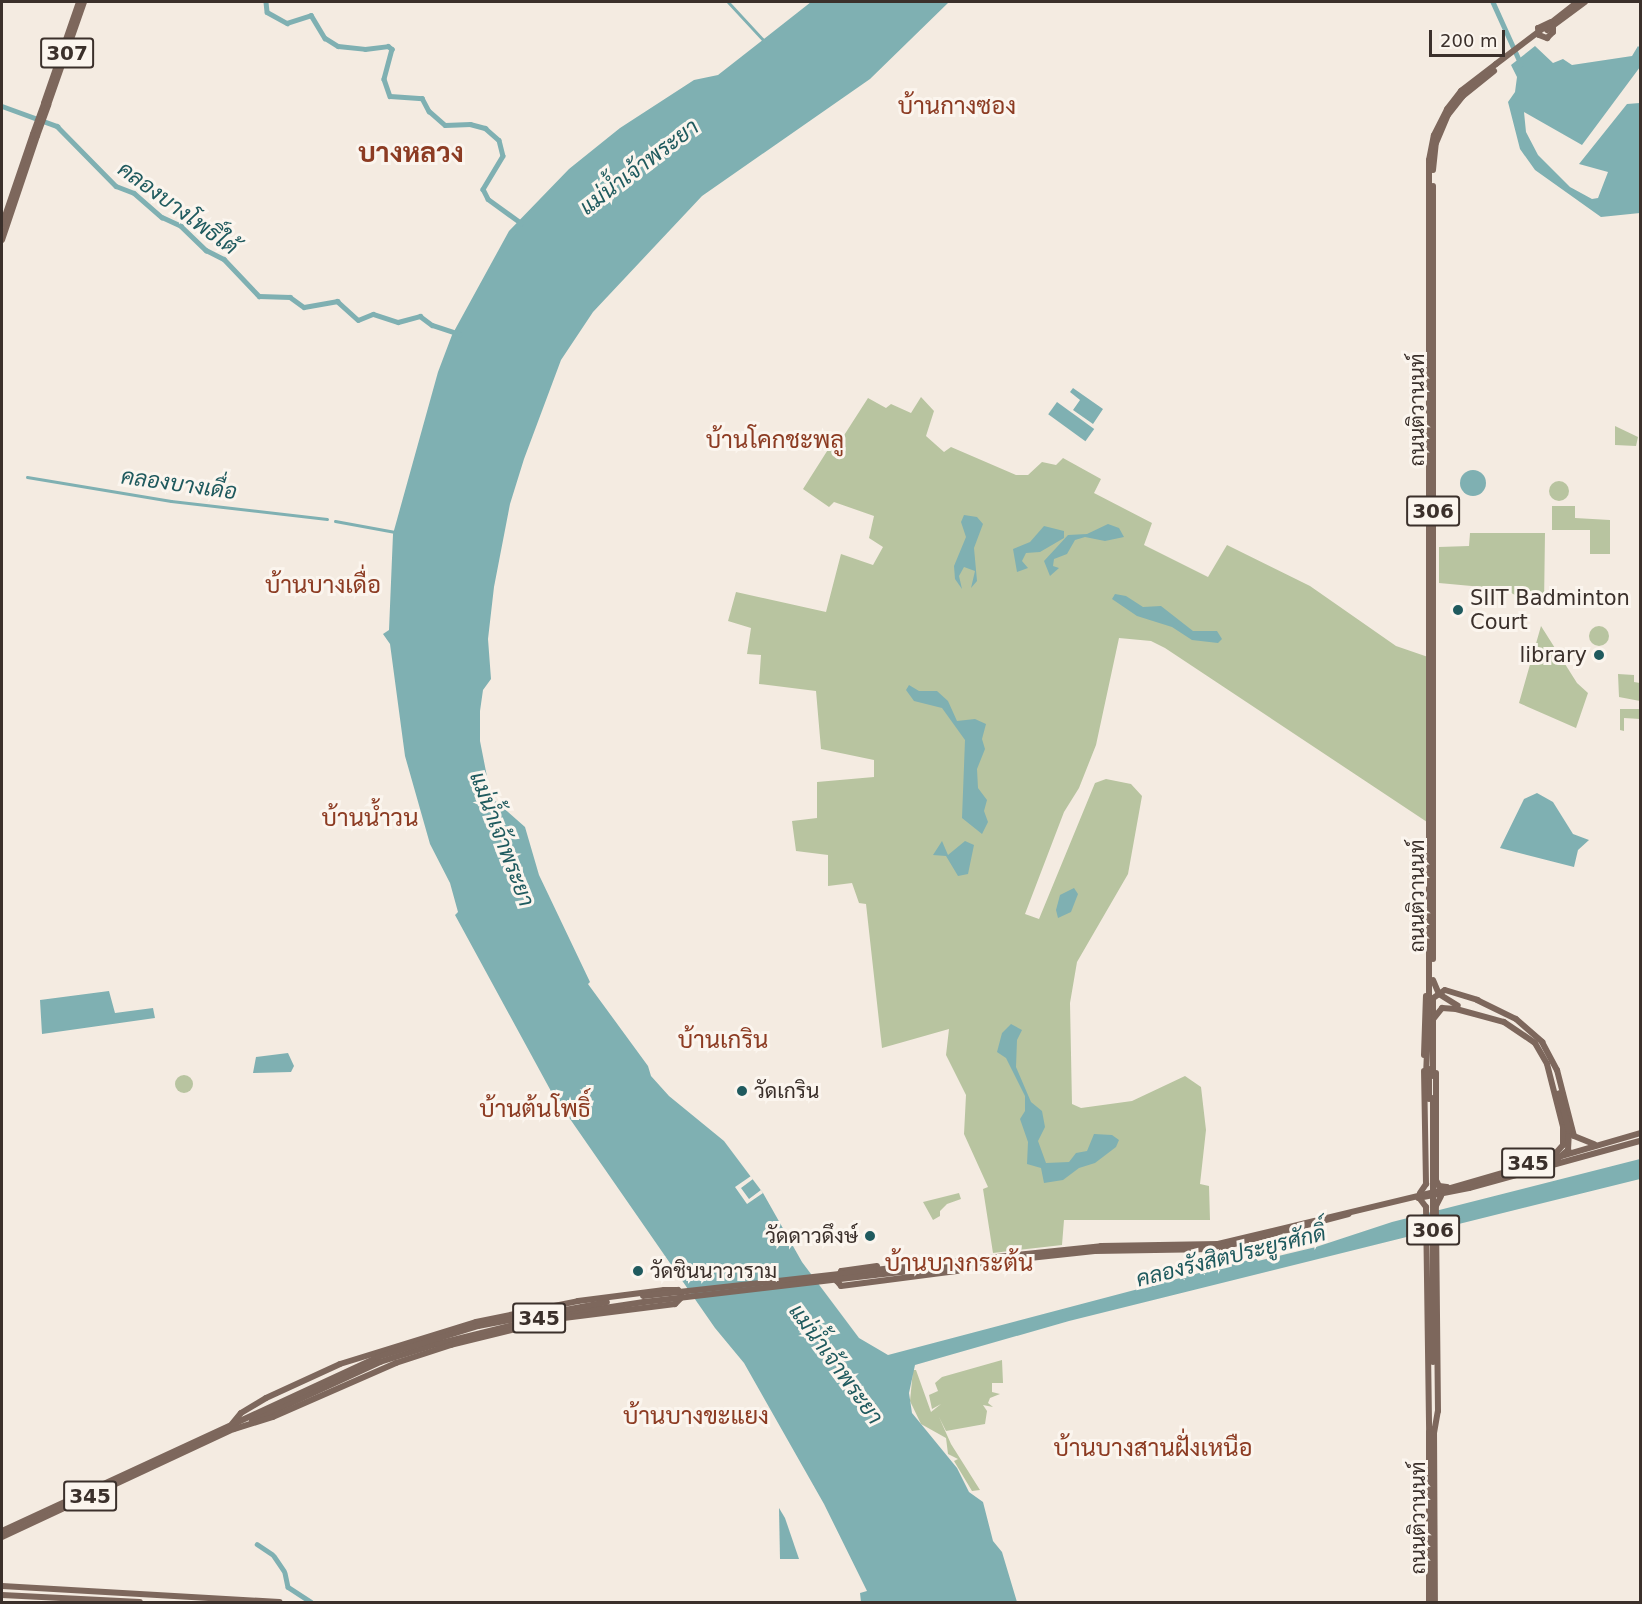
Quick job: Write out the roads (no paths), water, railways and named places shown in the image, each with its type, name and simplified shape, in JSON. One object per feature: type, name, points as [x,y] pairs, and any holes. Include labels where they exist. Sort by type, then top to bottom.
[{"type":"main road","name":"307","points":[[46,104],[79,2]]},
{"type":"main road","name":"307","points":[[2,240],[36,132],[84,2]]},
{"type":"main road","name":"ถนนติวานนท์","points":[[1436,1167],[1431,890],[1431,335],[1436,143],[1455,105],[1498,65],[1577,2]]},
{"type":"main road","name":"ถนนติวานนท์","points":[[1549,26],[1586,2]]},
{"type":"main road","name":"307","points":[[2,225],[11,206]]},
{"type":"main road","name":"ถนนติวานนท์","points":[[1431,890],[1429,969],[1432,1434]]},
{"type":"main road","name":"ถนนติวานนท์","points":[[1429,969],[1424,1006],[1426,1187],[1417,1196],[1424,1201],[1426,1210],[1435,1602]]},
{"type":"main road","points":[[1433,980],[1445,1003],[1522,1028],[1542,1047],[1554,1073]]},
{"type":"main road","points":[[1431,1099],[1426,1076],[1429,1001],[1445,990],[1477,1000],[1525,1025],[1553,1060],[1574,1136],[1572,1146],[1564,1141]]},
{"type":"main road","points":[[1433,1022],[1445,1003]]},
{"type":"main road","points":[[1445,1003],[1504,1022],[1535,1043],[1547,1064],[1564,1141],[1558,1151],[1540,1160]]},
{"type":"main road","name":"ถนนติวานนท์","points":[[1431,1099],[1433,1031]]},
{"type":"main road","points":[[1452,1190],[1556,1160],[1568,1150],[1569,1131],[1554,1073],[1553,1060]]},
{"type":"main road","name":"345","points":[[1417,1196],[1444,1194],[1540,1160],[1641,1133]]},
{"type":"main road","points":[[1574,1136],[1588,1143],[1607,1142]]},
{"type":"main road","name":"345","points":[[2,1539],[246,1420],[423,1343],[478,1326],[583,1307],[874,1272],[1095,1251],[1215,1249],[1641,1141]]},
{"type":"main road","points":[[1426,1167],[1436,1167]]},
{"type":"main road","name":"306","points":[[1436,1167],[1438,1184],[1452,1190]]},
{"type":"main road","name":"ถนนติวานนท์","points":[[1429,1602],[1436,1206],[1444,1194]]},
{"type":"main road","name":"306","points":[[1427,1246],[1431,1240],[1436,1244]]},
{"type":"main road","points":[[1005,1259],[841,1286],[836,1278],[841,1271],[1005,1259]]},
{"type":"main road","name":"306","points":[[1427,1264],[1431,1269],[1436,1265]]},
{"type":"main road","points":[[233,1426],[340,1364],[392,1356],[451,1345],[556,1319],[675,1304],[682,1297],[674,1290],[554,1305],[428,1336],[392,1356]]},
{"type":"main road","points":[[554,1305],[583,1307]]},
{"type":"main road","points":[[556,1319],[583,1307]]},
{"type":"main road","name":"345","points":[[392,1356],[583,1307]]},
{"type":"main road","points":[[423,1343],[428,1336]]},
{"type":"main road","points":[[437,1344],[451,1345]]},
{"type":"main road","name":"345","points":[[2,1529],[150,1465]]},
{"type":"main road","points":[[2,1586],[203,1600],[280,1602]]},
{"type":"main road","points":[[2,1595],[140,1602]]},
{"type":"water","name":"แม่น้ำเจ้าพระยา","points":[[811,2],[949,2],[870,79],[702,196],[593,312],[561,360],[524,459],[510,504],[494,587],[488,639],[491,679],[483,690],[480,711],[480,741],[491,797],[525,827],[539,875],[590,982],[588,984],[648,1066],[651,1076],[669,1096],[724,1141],[763,1193],[802,1262],[859,1338],[888,1355],[1256,1258],[1258,1261],[1316,1247],[1392,1222],[1640,1159],[1640,1179],[1069,1321],[915,1365],[909,1393],[912,1413],[957,1468],[969,1492],[983,1502],[993,1541],[1002,1552],[1017,1602],[861,1602],[860,1593],[867,1591],[824,1504],[744,1363],[715,1328],[552,1093],[455,915],[458,912],[450,883],[430,844],[405,756],[390,644],[383,634],[389,630],[393,534],[438,372],[452,335],[509,231],[569,169],[620,128],[694,80],[718,75]]},
{"type":"water","points":[[1535,46],[1553,63],[1563,59],[1572,65],[1632,56],[1638,46],[1640,48],[1640,67],[1582,145],[1524,112],[1526,132],[1538,155],[1570,187],[1592,199],[1598,198],[1608,172],[1579,164],[1627,104],[1640,103],[1640,213],[1601,217],[1535,170],[1520,149],[1508,102],[1515,92],[1517,77],[1511,65]]},
{"type":"water","points":[[1073,388],[1103,409],[1093,424],[1073,410],[1080,400],[1070,392]]},
{"type":"water","points":[[1057,402],[1094,429],[1085,441],[1048,414]]},
{"type":"water","points":[[1473,470],[1482,474],[1486,483],[1482,492],[1473,496],[1464,492],[1460,483],[1464,474]]},
{"type":"water","points":[[964,515],[977,517],[983,524],[974,548],[977,581],[971,588],[975,571],[964,567],[959,576],[962,589],[955,579],[954,566],[966,537],[961,522]]},
{"type":"water","points":[[1108,524],[1119,528],[1124,537],[1105,541],[1085,537],[1075,540],[1067,554],[1054,559],[1053,566],[1059,568],[1050,576],[1044,561],[1068,535],[1087,534]]},
{"type":"water","points":[[1044,526],[1064,531],[1064,538],[1040,552],[1026,553],[1022,561],[1028,568],[1017,572],[1013,549],[1030,542]]},
{"type":"water","points":[[1115,594],[1126,596],[1143,607],[1161,606],[1193,631],[1217,631],[1222,639],[1218,643],[1192,640],[1172,627],[1137,616],[1112,599]]},
{"type":"water","points":[[909,685],[919,691],[937,691],[948,701],[957,721],[975,719],[986,724],[982,739],[985,749],[977,769],[978,788],[987,800],[984,811],[988,822],[982,834],[962,818],[965,740],[942,708],[914,701],[906,690]]},
{"type":"water","points":[[1537,793],[1553,802],[1573,834],[1589,840],[1578,850],[1574,867],[1500,848],[1524,799]]},
{"type":"water","points":[[942,841],[948,855],[965,841],[974,845],[968,874],[958,876],[946,856],[933,855]]},
{"type":"water","points":[[1074,888],[1078,894],[1071,912],[1058,918],[1056,910],[1060,895]]},
{"type":"water","points":[[109,991],[115,1013],[153,1008],[155,1018],[42,1034],[40,1000]]},
{"type":"water","points":[[1011,1024],[1022,1030],[1017,1040],[1016,1067],[1031,1102],[1042,1111],[1045,1127],[1038,1141],[1046,1163],[1069,1162],[1076,1153],[1087,1151],[1094,1134],[1112,1135],[1119,1140],[1116,1147],[1095,1163],[1079,1168],[1063,1180],[1044,1183],[1041,1168],[1027,1164],[1028,1142],[1020,1119],[1025,1111],[1025,1096],[1006,1058],[997,1052],[1002,1033]]},
{"type":"water","points":[[288,1053],[294,1066],[291,1072],[253,1073],[256,1057]]},
{"type":"water","points":[[779,1508],[785,1518],[799,1559],[780,1559]]},
{"type":"waterway","points":[[266,2],[267,12],[287,23],[311,15],[325,38],[338,46],[365,49],[388,46],[392,49],[384,79],[390,96],[422,98],[429,111],[445,125],[470,124],[485,128],[499,140],[503,156],[483,189],[488,199],[521,223]]},
{"type":"waterway","points":[[728,2],[765,42]]},
{"type":"waterway","points":[[1493,2],[1521,64]]},
{"type":"waterway","name":"คลองบางโพธิ์ใต้","points":[[2,106],[57,126],[116,186],[134,193],[162,217],[181,226],[206,250],[224,259],[259,296],[290,297],[304,307],[337,301],[358,320],[373,314],[398,322],[420,316],[432,325],[460,334]]},
{"type":"waterway","name":"คลองบางเดื่อ","points":[[27,477],[171,501],[327,519]]},
{"type":"waterway","name":"คลองบางเดื่อ","points":[[335,521],[395,532]]},
{"type":"waterway","points":[[257,1544],[272,1554]]},
{"type":"waterway","points":[[274,1556],[284,1571]]},
{"type":"waterway","points":[[285,1573],[288,1587],[311,1602]]},
{"type":"place","name":"SIIT Badminton Court","points":[[1458,610]]},
{"type":"place","name":"library","points":[[1599,655]]},
{"type":"place","name":"วัดเกริน","points":[[742,1091]]},
{"type":"place","name":"วัดดาวดึงษ์","points":[[870,1236]]},
{"type":"place","name":"วัดชินนาวาราม","points":[[638,1271]]},
{"type":"district","name":"บ้านกางซอง","points":[[957,107]]},
{"type":"district","name":"บางหลวง","points":[[411,153]]},
{"type":"district","name":"บ้านโคกชะพลู","points":[[775,441]]},
{"type":"district","name":"บ้านบางเดื่อ","points":[[323,586]]},
{"type":"district","name":"บ้านน้ำวน","points":[[370,819]]},
{"type":"district","name":"บ้านเกริน","points":[[723,1041]]},
{"type":"district","name":"บ้านต้นโพธิ์","points":[[535,1110]]},
{"type":"district","name":"บ้านบางกระต้น","points":[[959,1264]]},
{"type":"district","name":"บ้านบางขะแยง","points":[[696,1417]]},
{"type":"district","name":"บ้านบางสานฝั่งเหนือ","points":[[1153,1449]]},
{"type":"water label","name":"คลองรังสิตประยูรศักดิ์","points":[[1231,1256]]}]
